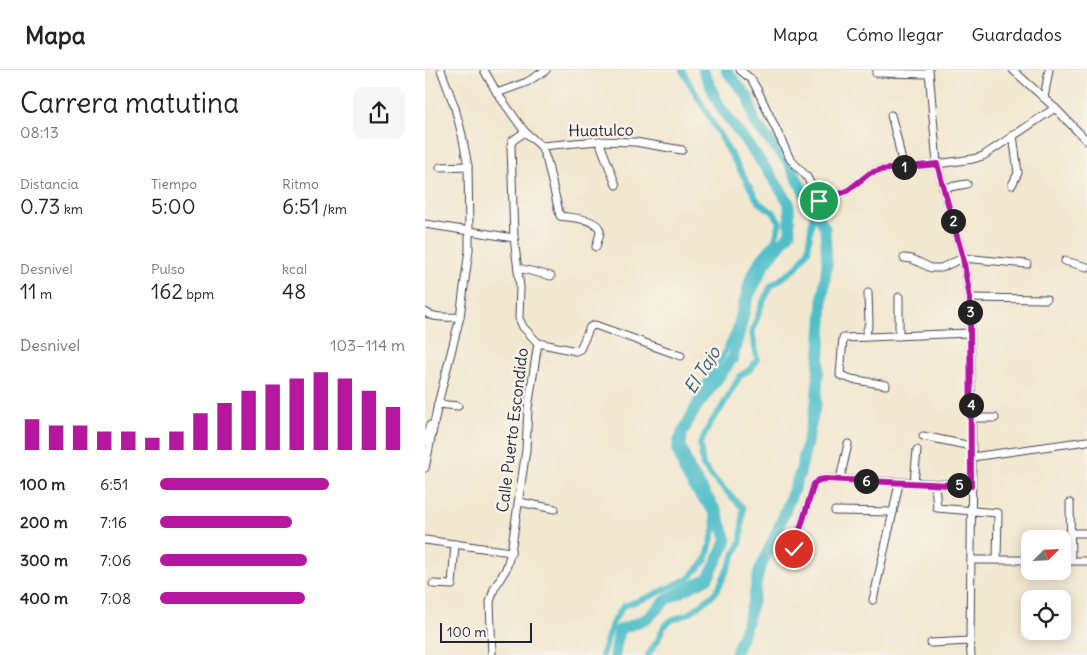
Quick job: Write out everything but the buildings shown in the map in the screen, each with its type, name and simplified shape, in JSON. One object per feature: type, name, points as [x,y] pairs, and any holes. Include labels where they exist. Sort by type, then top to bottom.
[{"type":"street","points":[[425,468],[431,420],[437,412],[460,317],[469,250],[468,166],[463,135],[441,70]]},
{"type":"street","points":[[483,70],[525,132],[541,146],[547,161],[559,216],[591,221],[597,225],[600,230],[596,247]]},
{"type":"street","points":[[497,92],[527,82],[546,70]]},
{"type":"street","points":[[740,70],[751,79],[790,159],[807,177],[819,201],[847,191],[870,173],[880,170],[937,164],[983,156],[1055,108]]},
{"type":"street","points":[[1013,70],[1055,108],[1087,141]]},
{"type":"street","points":[[1044,98],[1049,70]]},
{"type":"street","points":[[876,74],[929,72],[937,164],[963,258],[970,298],[972,456],[971,655]]},
{"type":"street","points":[[891,116],[903,167]]},
{"type":"street","name":"Calle Puerto Escondido","points":[[492,655],[490,602],[494,589],[506,569],[511,552],[526,450],[527,408],[538,343],[523,327],[519,318],[520,287],[514,238],[511,146],[516,138],[525,132]]},
{"type":"street","points":[[1012,185],[1018,173],[1013,135]]},
{"type":"street","points":[[599,141],[616,185]]},
{"type":"street","name":"Huatulco","points":[[541,146],[599,141],[635,142],[682,150]]},
{"type":"street","points":[[439,167],[468,166]]},
{"type":"street","points":[[943,188],[967,184]]},
{"type":"street","points":[[425,224],[514,238]]},
{"type":"street","points":[[904,258],[912,259],[931,268],[941,268],[963,258],[1027,264]]},
{"type":"street","points":[[1065,262],[1087,267]]},
{"type":"street","points":[[518,268],[551,276]]},
{"type":"street","points":[[865,337],[869,324],[868,293]]},
{"type":"street","points":[[899,297],[899,336]]},
{"type":"street","points":[[970,298],[1046,299]]},
{"type":"street","points":[[425,312],[436,316],[460,317]]},
{"type":"street","points":[[538,343],[576,350],[580,349],[590,327],[595,325],[681,356]]},
{"type":"street","points":[[886,384],[851,379],[840,375],[843,338],[970,333]]},
{"type":"street","points":[[438,404],[458,406]]},
{"type":"street","points":[[971,418],[995,418]]},
{"type":"street","points":[[923,436],[971,446]]},
{"type":"street","points":[[972,456],[1087,441]]},
{"type":"street","points":[[840,480],[848,444]]},
{"type":"street","points":[[915,483],[917,450]]},
{"type":"street","points":[[794,549],[814,484],[819,480],[971,486]]},
{"type":"street","points":[[873,600],[899,483]]},
{"type":"street","points":[[935,484],[937,508],[999,513],[997,560]]},
{"type":"street","points":[[519,502],[555,509]]},
{"type":"street","points":[[1070,503],[1070,530]]},
{"type":"street","points":[[835,511],[893,512]]},
{"type":"street","points":[[1071,533],[1087,532]]},
{"type":"street","points":[[425,540],[511,552]]},
{"type":"street","points":[[433,584],[452,586],[455,544]]},
{"type":"street","points":[[971,560],[1021,560]]},
{"type":"street","points":[[1071,561],[1087,561]]},
{"type":"street","points":[[931,643],[970,641]]},
{"type":"waterway","points":[[602,655],[612,624],[623,606],[649,597],[689,578],[706,560],[715,527],[712,513],[692,489],[682,472],[675,450],[676,441],[704,385],[723,356],[734,332],[748,278],[757,261],[775,240],[780,222],[773,212],[759,203],[682,70]]},
{"type":"waterway","name":"El Tajo","points":[[615,655],[619,630],[648,618],[667,599],[708,578],[727,540],[717,512],[690,470],[681,447],[682,433],[696,408],[733,358],[748,298],[765,264],[790,233],[789,203],[720,107],[703,70]]},
{"type":"waterway","points":[[726,70],[748,97],[755,124],[789,163],[825,228],[827,264],[823,295],[816,403],[800,473],[759,571],[746,626],[735,655]]},
{"type":"waterway","points":[[648,655],[658,640],[664,626],[672,620],[690,613],[718,589],[741,541],[743,508],[703,466],[700,444],[711,422],[740,376],[752,368],[757,359],[752,332],[762,304],[771,286],[796,268],[808,251],[813,208]]},
{"type":"route","points":[[794,549],[814,484],[819,480],[971,486],[970,298],[963,258],[937,164],[880,170],[870,173],[847,191],[819,201]]}]
